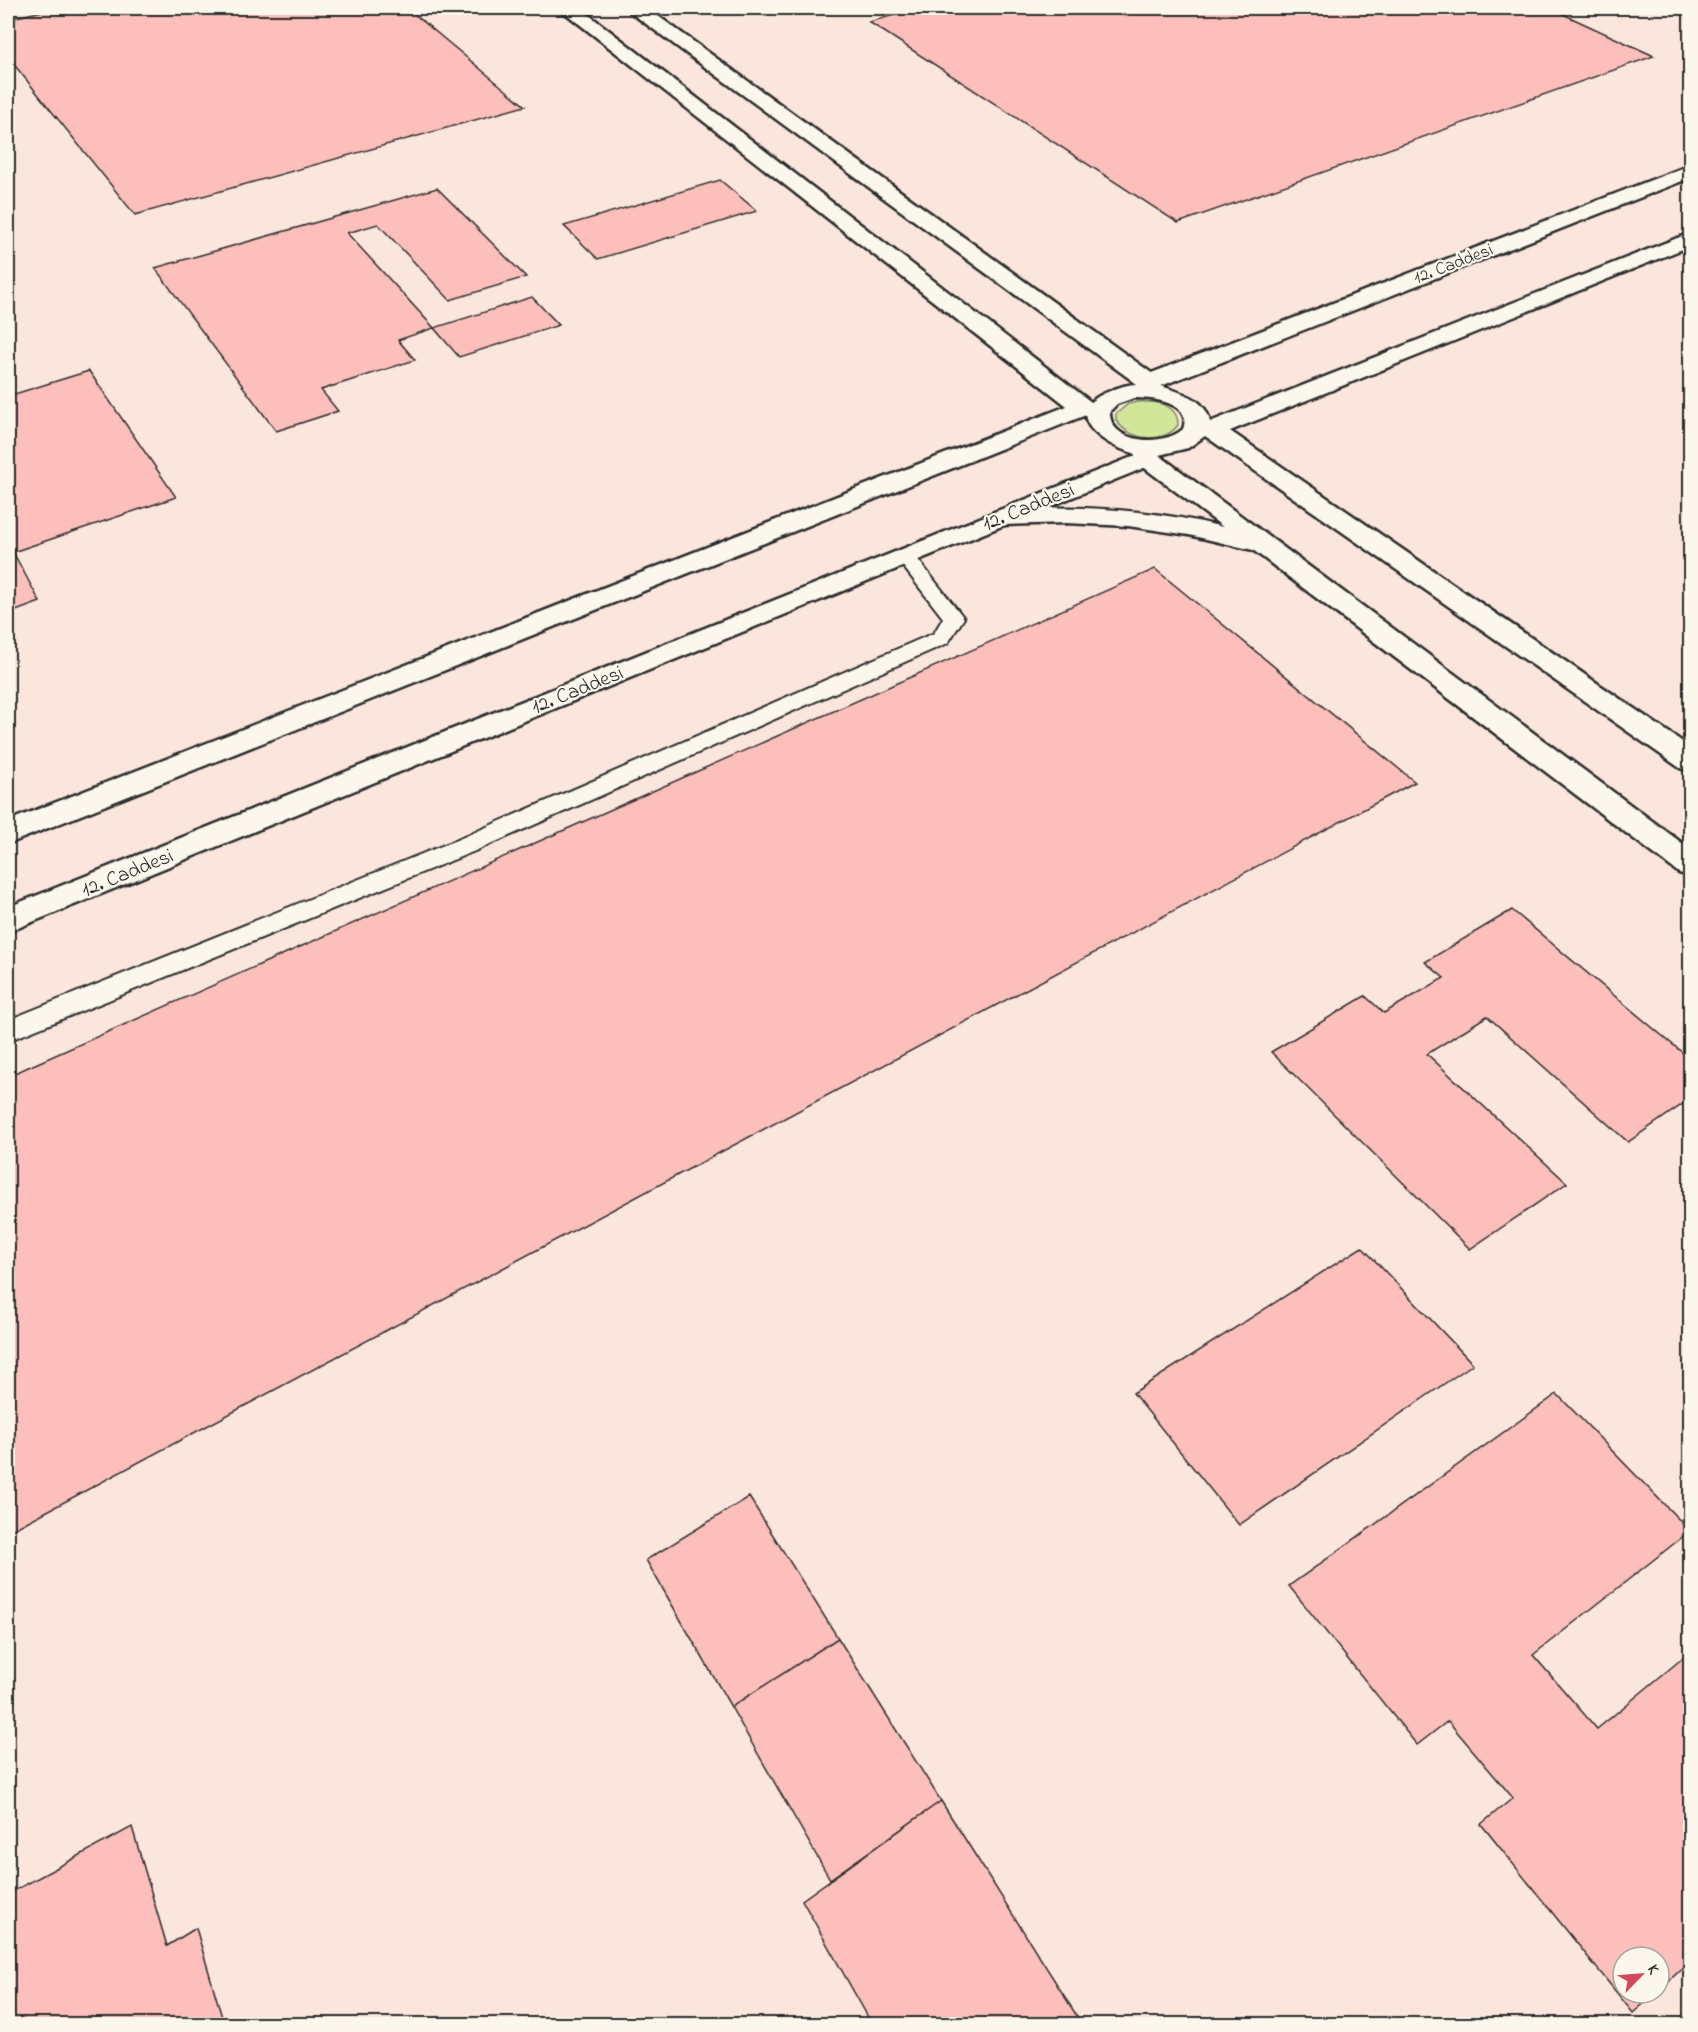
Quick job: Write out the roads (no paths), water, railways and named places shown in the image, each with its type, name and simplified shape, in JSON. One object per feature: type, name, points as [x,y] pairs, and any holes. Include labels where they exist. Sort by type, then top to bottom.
[{"type":"street","points":[[570,8],[1091,409],[1103,430],[1113,439],[1146,453],[1269,550],[1690,865]]},
{"type":"street","points":[[636,8],[1149,387],[1186,404],[1204,429],[1690,761]]},
{"type":"street","name":"12. Caddesi","points":[[1149,387],[1690,171]]},
{"type":"street","points":[[1146,453],[1179,444],[1204,429],[1690,239]]},
{"type":"street","points":[[8,833],[1091,409],[1116,395],[1149,387]]},
{"type":"street","name":"12. Caddesi","points":[[8,920],[1003,516],[1146,453]]},
{"type":"street","points":[[1003,516],[1096,514],[1143,519],[1186,526],[1269,550]]},
{"type":"lane","points":[[8,1031],[467,844],[941,638],[954,618],[905,556]]}]
